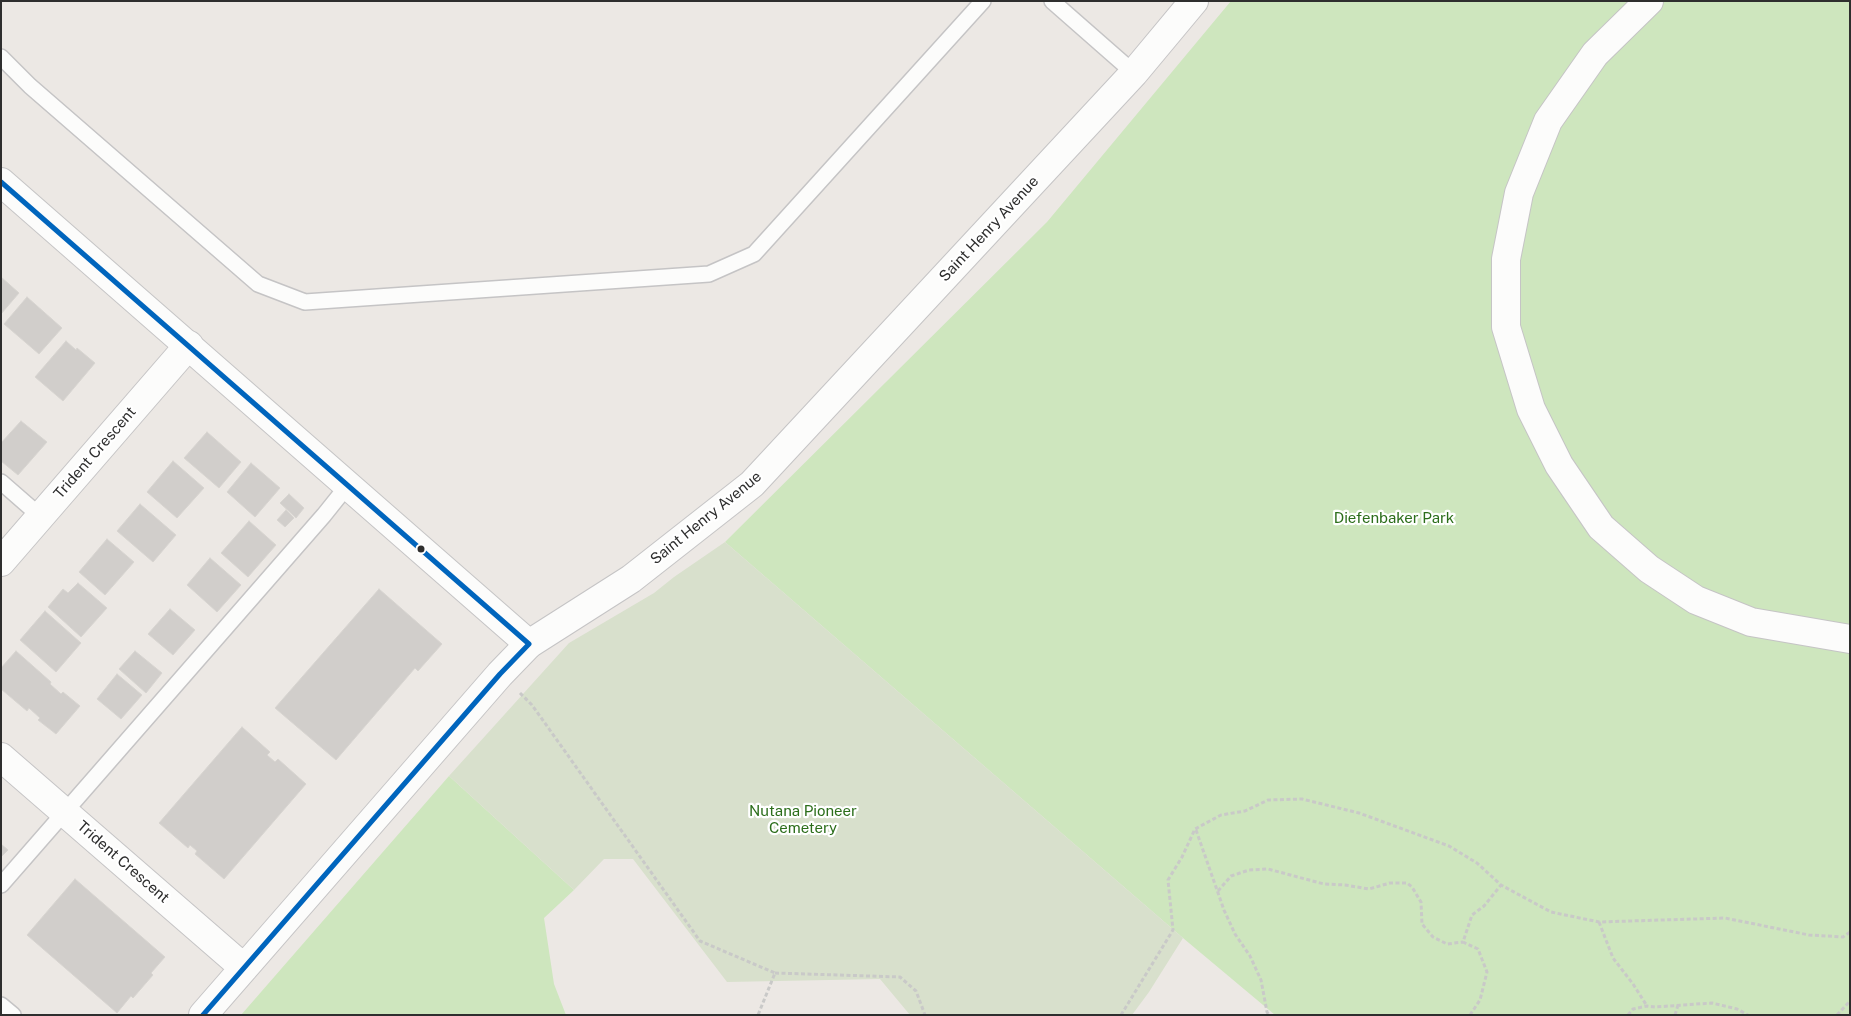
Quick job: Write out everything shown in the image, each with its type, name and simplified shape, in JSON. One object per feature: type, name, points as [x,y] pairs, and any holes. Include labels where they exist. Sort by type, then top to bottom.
[{"type":"street","name":"Saint Henry Avenue","points":[[203,1015],[528,644],[631,579],[752,484],[1134,72],[1194,1]]},
{"type":"street","points":[[1649,1],[1595,54],[1548,120],[1519,192],[1506,259],[1506,327],[1531,409],[1559,465],[1601,527],[1649,569],[1696,600],[1751,622],[1850,639]]},
{"type":"street","points":[[1,182],[528,644]]},
{"type":"street","name":"Trident Crescent","points":[[1,562],[189,345]]},
{"type":"street","name":"Trident Crescent","points":[[1,757],[244,968]]},
{"type":"lane","points":[[1,57],[30,86],[258,284],[305,302],[709,274],[754,254],[983,1]]},
{"type":"lane","points":[[1052,1],[1134,72]]},
{"type":"lane","points":[[1,482],[40,516]]},
{"type":"lane","points":[[1,885],[348,485]]},
{"type":"lane","points":[[1,1005],[13,1015]]},
{"type":"path","points":[[500,674],[532,705],[700,941],[775,973],[900,977],[916,991],[925,1015]]},
{"type":"path","points":[[1121,1015],[1173,930],[1168,880],[1182,857],[1195,829],[1222,815],[1245,811],[1268,800],[1302,799],[1359,814],[1448,846],[1478,863],[1501,884],[1551,912],[1599,922],[1725,918],[1809,934],[1843,937],[1850,932]]},
{"type":"path","points":[[1195,829],[1235,934],[1250,956],[1261,980],[1267,1012],[1270,1015]]},
{"type":"path","points":[[1218,891],[1231,876],[1249,870],[1268,869],[1324,884],[1369,889],[1390,883],[1407,883],[1412,886],[1421,902],[1422,924],[1438,940],[1447,944],[1464,942],[1478,949],[1487,972],[1480,1000],[1470,1015]]},
{"type":"path","points":[[1464,942],[1472,915],[1484,906],[1501,884]]},
{"type":"path","points":[[1599,922],[1613,958],[1647,1006]]},
{"type":"path","points":[[758,1015],[775,973]]},
{"type":"path","points":[[1837,1015],[1850,1001]]},
{"type":"path","points":[[1628,1015],[1633,1008],[1647,1006],[1712,1003],[1737,1009],[1748,1015]]},
{"type":"path","points":[[1675,1015],[1678,1005]]},
{"type":"path","points":[[1633,1008],[1633,1015]]},
{"type":"green space","name":"Diefenbaker Park","points":[[1231,1],[1850,1],[1850,1015],[1275,1015],[1183,938],[725,542],[1047,222]]},
{"type":"green space","name":"Nutana Pioneer Cemetery","points":[[725,542],[1183,938],[1132,1015],[910,1015],[880,979],[727,982],[633,859],[604,859],[574,890],[449,776],[569,643],[654,593]]},
{"type":"green space","points":[[449,776],[574,890],[544,918],[554,984],[566,1015],[241,1015]]},
{"type":"building","points":[[1,277],[19,293],[1,314]]},
{"type":"building","points":[[27,297],[62,328],[39,354],[4,324]]},
{"type":"building","points":[[66,341],[95,363],[63,401],[35,377]]},
{"type":"building","points":[[21,421],[47,442],[18,475],[1,461],[1,443]]},
{"type":"building","points":[[207,432],[241,462],[219,488],[184,458]]},
{"type":"building","points":[[173,461],[204,488],[177,518],[147,492]]},
{"type":"building","points":[[251,463],[280,488],[255,517],[227,492]]},
{"type":"building","points":[[289,494],[304,508],[296,518],[280,503]]},
{"type":"building","points":[[140,504],[176,535],[153,562],[117,531]]},
{"type":"building","points":[[286,510],[294,518],[285,527],[277,520]]},
{"type":"building","points":[[249,521],[276,545],[248,577],[221,553]]},
{"type":"building","points":[[107,539],[134,562],[105,595],[79,572]]},
{"type":"building","points":[[210,558],[241,585],[217,612],[187,585]]},
{"type":"building","points":[[78,583],[107,608],[81,637],[48,607],[63,589],[68,593]]},
{"type":"building","points":[[379,589],[442,644],[418,671],[415,668],[336,760],[275,708]]},
{"type":"building","points":[[170,609],[195,630],[173,655],[148,634]]},
{"type":"building","points":[[45,611],[81,643],[56,672],[20,640]]},
{"type":"building","points":[[16,651],[51,682],[50,684],[61,694],[63,692],[80,706],[56,734],[38,720],[40,718],[29,708],[27,711],[1,689],[1,668]]},
{"type":"building","points":[[135,651],[162,673],[146,693],[119,669]]},
{"type":"building","points":[[117,674],[142,695],[121,719],[97,699]]},
{"type":"building","points":[[242,727],[270,752],[267,755],[275,762],[278,759],[306,784],[224,879],[195,854],[197,851],[190,845],[188,848],[159,823]]},
{"type":"building","points":[[1,844],[8,850],[1,857]]},
{"type":"building","points":[[75,879],[165,957],[151,973],[153,975],[133,998],[131,996],[117,1013],[27,935]]},
{"type":"transit line","points":[[1,182],[529,644],[500,674],[203,1015]]}]
